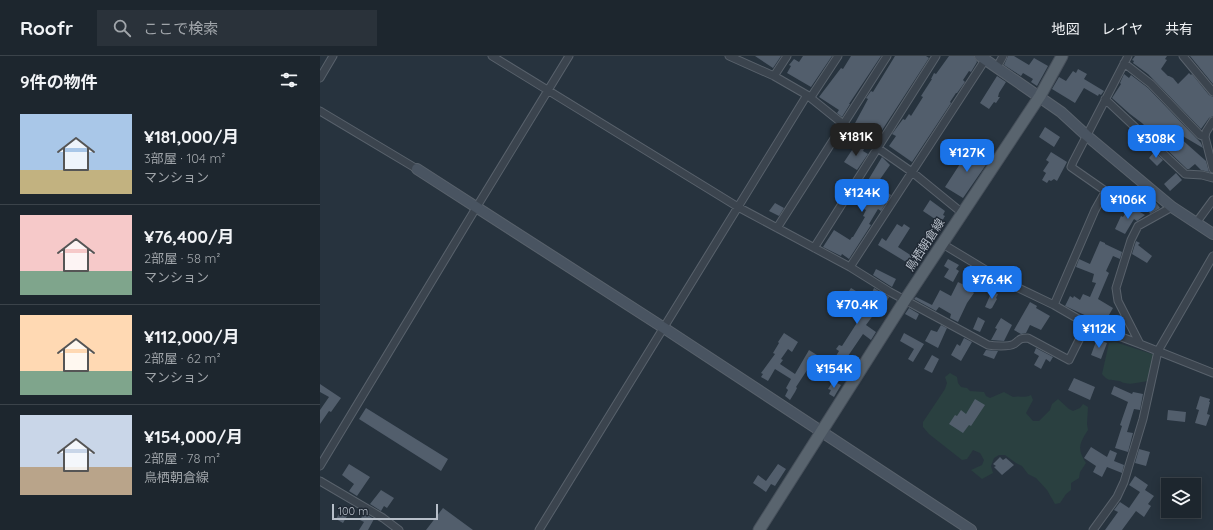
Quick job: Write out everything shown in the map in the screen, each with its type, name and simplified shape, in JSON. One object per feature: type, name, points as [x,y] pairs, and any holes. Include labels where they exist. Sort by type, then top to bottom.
[{"type":"main road","name":"鳥栖朝倉線","points":[[759,530],[941,243],[1040,96],[1062,56]]},
{"type":"street","points":[[320,78],[334,56]]},
{"type":"street","points":[[492,56],[738,207],[850,267],[876,284],[988,345],[1013,345],[1020,338],[1028,338],[1069,360],[1087,324]]},
{"type":"street","points":[[320,466],[569,56]]},
{"type":"street","points":[[729,56],[738,58],[809,96],[842,124],[912,172],[962,212]]},
{"type":"street","points":[[774,76],[787,56]]},
{"type":"street","points":[[539,530],[738,207],[809,96],[838,56]]},
{"type":"street","points":[[776,228],[887,56]]},
{"type":"street","points":[[814,248],[936,56]]},
{"type":"street","points":[[997,67],[1003,56]]},
{"type":"street","points":[[1183,56],[1213,92]]},
{"type":"street","points":[[850,267],[912,172],[982,58],[1040,96],[1061,112],[1086,135],[1172,207],[1213,234]]},
{"type":"street","points":[[1054,305],[1095,210],[1104,194],[1104,190],[1071,168],[1086,135],[1126,59],[1200,135],[1205,137]]},
{"type":"street","points":[[1105,98],[1185,174],[1202,175],[1213,178]]},
{"type":"street","points":[[320,111],[417,169],[664,328],[971,530]]},
{"type":"street","points":[[1213,121],[1206,132],[1205,137],[1213,169]]},
{"type":"street","points":[[1196,223],[1213,200]]},
{"type":"street","points":[[1140,344],[1118,301],[1116,288],[1131,240],[1138,226],[1172,207]]},
{"type":"street","points":[[941,243],[1004,281],[1054,305],[1087,324],[1213,374]]},
{"type":"street","points":[[1093,530],[1117,497],[1124,482],[1143,419],[1158,351],[1213,256]]},
{"type":"street","points":[[320,481],[383,518],[399,530]]},
{"type":"green space","points":[[1115,342],[1155,355],[1151,375],[1148,381],[1128,384],[1104,377],[1102,374],[1109,343]]},
{"type":"green space","points":[[950,373],[957,377],[958,383],[961,387],[967,388],[970,391],[984,392],[986,396],[990,398],[1004,392],[1013,397],[1026,397],[1031,395],[1033,400],[1026,413],[1033,421],[1039,421],[1050,410],[1052,404],[1058,399],[1073,411],[1080,408],[1083,404],[1088,407],[1088,430],[1080,446],[1081,454],[1086,463],[1080,472],[1079,478],[1071,483],[1071,490],[1066,494],[1060,503],[1055,504],[1047,490],[1036,478],[1028,474],[1022,466],[1005,455],[999,455],[994,458],[991,466],[993,473],[982,479],[971,470],[982,465],[984,460],[980,453],[973,450],[967,459],[962,460],[929,434],[923,427],[923,422],[945,389],[947,383],[945,377]]},
{"type":"building","points":[[755,56],[781,56],[773,68]]},
{"type":"building","points":[[803,56],[832,56],[811,87],[787,73],[791,66],[789,65],[794,59],[799,62]]},
{"type":"building","points":[[851,56],[881,56],[842,117],[837,113],[839,110],[819,97],[841,68],[843,69]]},
{"type":"building","points":[[895,56],[926,56],[929,58],[877,138],[854,125],[868,99],[866,98],[871,91],[873,92]]},
{"type":"building","points":[[949,56],[974,56],[977,62],[971,72],[969,71],[963,80],[965,82],[950,102],[951,103],[912,162],[889,146],[896,136],[892,134],[903,119],[905,120],[909,114],[911,116],[923,97],[921,96],[932,79],[934,73],[936,74]]},
{"type":"building","points":[[1008,56],[1014,56],[1029,65],[1034,58],[1048,66],[1037,86],[1031,82],[1033,79],[1023,73],[1021,76],[1004,65]]},
{"type":"building","points":[[1135,56],[1167,56],[1165,59],[1167,60],[1161,69],[1168,76],[1173,78],[1178,84],[1189,73],[1191,75],[1192,74],[1209,95],[1213,97],[1213,116],[1209,118],[1201,129],[1148,74],[1133,63],[1134,61],[1132,60]]},
{"type":"building","points":[[1190,56],[1213,56],[1213,84],[1199,67]]},
{"type":"building","points":[[1078,69],[1087,74],[1084,79],[1104,91],[1101,95],[1099,94],[1098,96],[1084,88],[1075,103],[1052,89],[1059,77],[1066,81],[1073,71],[1076,73]]},
{"type":"building","points":[[1124,74],[1129,78],[1131,75],[1148,88],[1201,143],[1203,148],[1181,135],[1179,137],[1206,161],[1209,172],[1201,170],[1195,164],[1187,169],[1142,123],[1112,98],[1121,84],[1120,83]]},
{"type":"building","points":[[997,76],[1006,82],[999,93],[998,97],[1000,97],[989,109],[980,103]]},
{"type":"building","points":[[1045,127],[1060,137],[1054,147],[1039,137]]},
{"type":"building","points":[[856,144],[864,149],[863,151],[868,154],[857,170],[844,162]]},
{"type":"building","points":[[971,147],[990,159],[963,198],[945,187]]},
{"type":"building","points":[[1051,152],[1067,162],[1057,181],[1054,179],[1051,181],[1049,180],[1047,183],[1042,180],[1046,173],[1043,171],[1049,162],[1046,160]]},
{"type":"building","points":[[1154,152],[1163,160],[1157,166],[1149,158]]},
{"type":"building","points":[[882,157],[890,165],[876,185],[891,195],[881,211],[878,209],[869,224],[871,225],[849,259],[842,254],[841,256],[823,247],[834,230],[850,240],[853,237],[865,217],[863,216],[866,210],[864,209],[865,207],[851,199],[855,194],[857,195],[863,186],[864,187]]},
{"type":"building","points":[[1176,173],[1182,180],[1170,191],[1164,184]]},
{"type":"building","points":[[930,200],[945,211],[943,215],[945,216],[941,223],[923,211]]},
{"type":"building","points":[[1155,201],[1160,208],[1150,214],[1147,207]]},
{"type":"building","points":[[775,203],[784,208],[779,216],[769,211]]},
{"type":"building","points":[[1130,206],[1145,215],[1137,221],[1134,219],[1125,234],[1115,229],[1121,216],[1123,217]]},
{"type":"building","points":[[897,224],[902,227],[904,224],[910,228],[898,247],[915,258],[911,265],[878,245],[882,238],[886,241]]},
{"type":"building","points":[[1100,241],[1122,252],[1120,259],[1113,256],[1106,271],[1109,273],[1098,299],[1113,308],[1106,320],[1104,318],[1102,323],[1065,306],[1070,296],[1073,298],[1074,296],[1080,300],[1083,294],[1090,297],[1096,283],[1092,282],[1094,274],[1076,267],[1079,259],[1090,264]]},
{"type":"building","points":[[1136,241],[1140,243],[1138,245],[1152,256],[1147,263],[1132,254]]},
{"type":"building","points":[[948,259],[959,265],[956,269],[959,271],[953,282],[944,277],[949,269],[944,266]]},
{"type":"building","points":[[876,269],[896,279],[892,287],[873,275]]},
{"type":"building","points":[[973,273],[981,277],[958,322],[950,318],[951,314],[939,307],[936,311],[914,299],[916,297],[932,305],[940,290],[951,296],[958,282],[966,286]]},
{"type":"building","points":[[851,288],[869,299],[874,288],[889,297],[886,303],[883,302],[866,325],[876,332],[871,340],[863,334],[848,356],[851,358],[844,371],[840,369],[833,380],[826,376],[839,351],[836,349],[839,345],[842,346],[862,315],[852,308],[849,312],[839,306]]},
{"type":"building","points":[[992,291],[998,294],[997,299],[990,309],[985,307]]},
{"type":"building","points":[[1030,302],[1037,306],[1036,308],[1050,316],[1041,330],[1030,325],[1026,333],[1021,334],[1014,330]]},
{"type":"building","points":[[909,308],[919,314],[916,320],[905,314]]},
{"type":"building","points":[[978,317],[985,321],[980,332],[973,329]]},
{"type":"building","points":[[1001,318],[1012,325],[1004,341],[991,340],[997,329],[995,328]]},
{"type":"building","points":[[941,325],[947,328],[938,348],[925,341],[931,330],[937,332]]},
{"type":"building","points":[[784,333],[798,342],[792,352],[788,349],[781,359],[783,360],[780,364],[795,374],[809,350],[817,355],[796,387],[797,388],[790,400],[785,396],[788,390],[786,388],[791,379],[775,369],[768,381],[761,377],[763,374],[761,373],[775,354],[773,353]]},
{"type":"building","points":[[904,333],[924,344],[913,362],[908,359],[914,349],[900,341]]},
{"type":"building","points":[[964,338],[972,342],[961,361],[951,355],[957,344],[960,346]]},
{"type":"building","points":[[1097,339],[1107,343],[1101,359],[1091,355]]},
{"type":"building","points":[[1036,348],[1053,357],[1050,362],[1046,359],[1041,369],[1034,365],[1039,356],[1034,353]]},
{"type":"building","points":[[986,350],[998,351],[994,359],[983,355]]},
{"type":"building","points":[[932,355],[939,359],[932,373],[924,369]]},
{"type":"building","points":[[1074,378],[1095,387],[1090,400],[1068,390]]},
{"type":"building","points":[[833,381],[841,385],[834,397],[829,394],[831,390],[828,389]]},
{"type":"building","points":[[320,384],[341,398],[320,424],[320,410],[329,397],[320,392]]},
{"type":"building","points":[[1114,386],[1132,394],[1133,392],[1143,394],[1140,410],[1134,409],[1127,432],[1133,433],[1128,452],[1115,448],[1122,426],[1120,425],[1128,402],[1111,394]]},
{"type":"building","points":[[1200,396],[1210,399],[1207,414],[1210,415],[1206,426],[1195,423],[1199,410],[1196,409]]},
{"type":"building","points":[[975,399],[985,405],[971,426],[969,425],[963,433],[949,424],[955,415],[957,416],[961,410],[966,414]]},
{"type":"building","points":[[366,408],[448,459],[441,471],[359,419]]},
{"type":"building","points":[[1168,410],[1186,412],[1185,422],[1167,420]]},
{"type":"building","points":[[1091,447],[1107,457],[1110,450],[1117,453],[1114,461],[1124,465],[1122,473],[1107,467],[1102,477],[1093,472],[1096,466],[1084,458]]},
{"type":"building","points":[[1139,449],[1150,452],[1146,466],[1135,463]]},
{"type":"building","points":[[1000,457],[1003,460],[1006,458],[1014,465],[1002,475],[993,464]]},
{"type":"building","points":[[349,464],[370,477],[357,496],[349,491],[354,484],[342,475]]},
{"type":"building","points":[[778,464],[786,469],[775,486],[771,484],[766,492],[753,483],[758,475],[766,481]]},
{"type":"building","points":[[1135,476],[1148,485],[1145,490],[1154,496],[1148,504],[1151,506],[1144,517],[1136,511],[1122,530],[1105,530],[1118,512],[1114,510],[1120,502],[1129,508],[1140,492],[1129,485]]},
{"type":"building","points":[[381,490],[394,498],[387,508],[384,506],[381,511],[370,504]]},
{"type":"building","points":[[343,506],[350,511],[343,523],[336,519]]},
{"type":"building","points":[[443,508],[473,530],[426,530]]},
{"type":"building","points":[[364,513],[374,519],[368,530],[359,530],[364,522],[360,520]]}]
